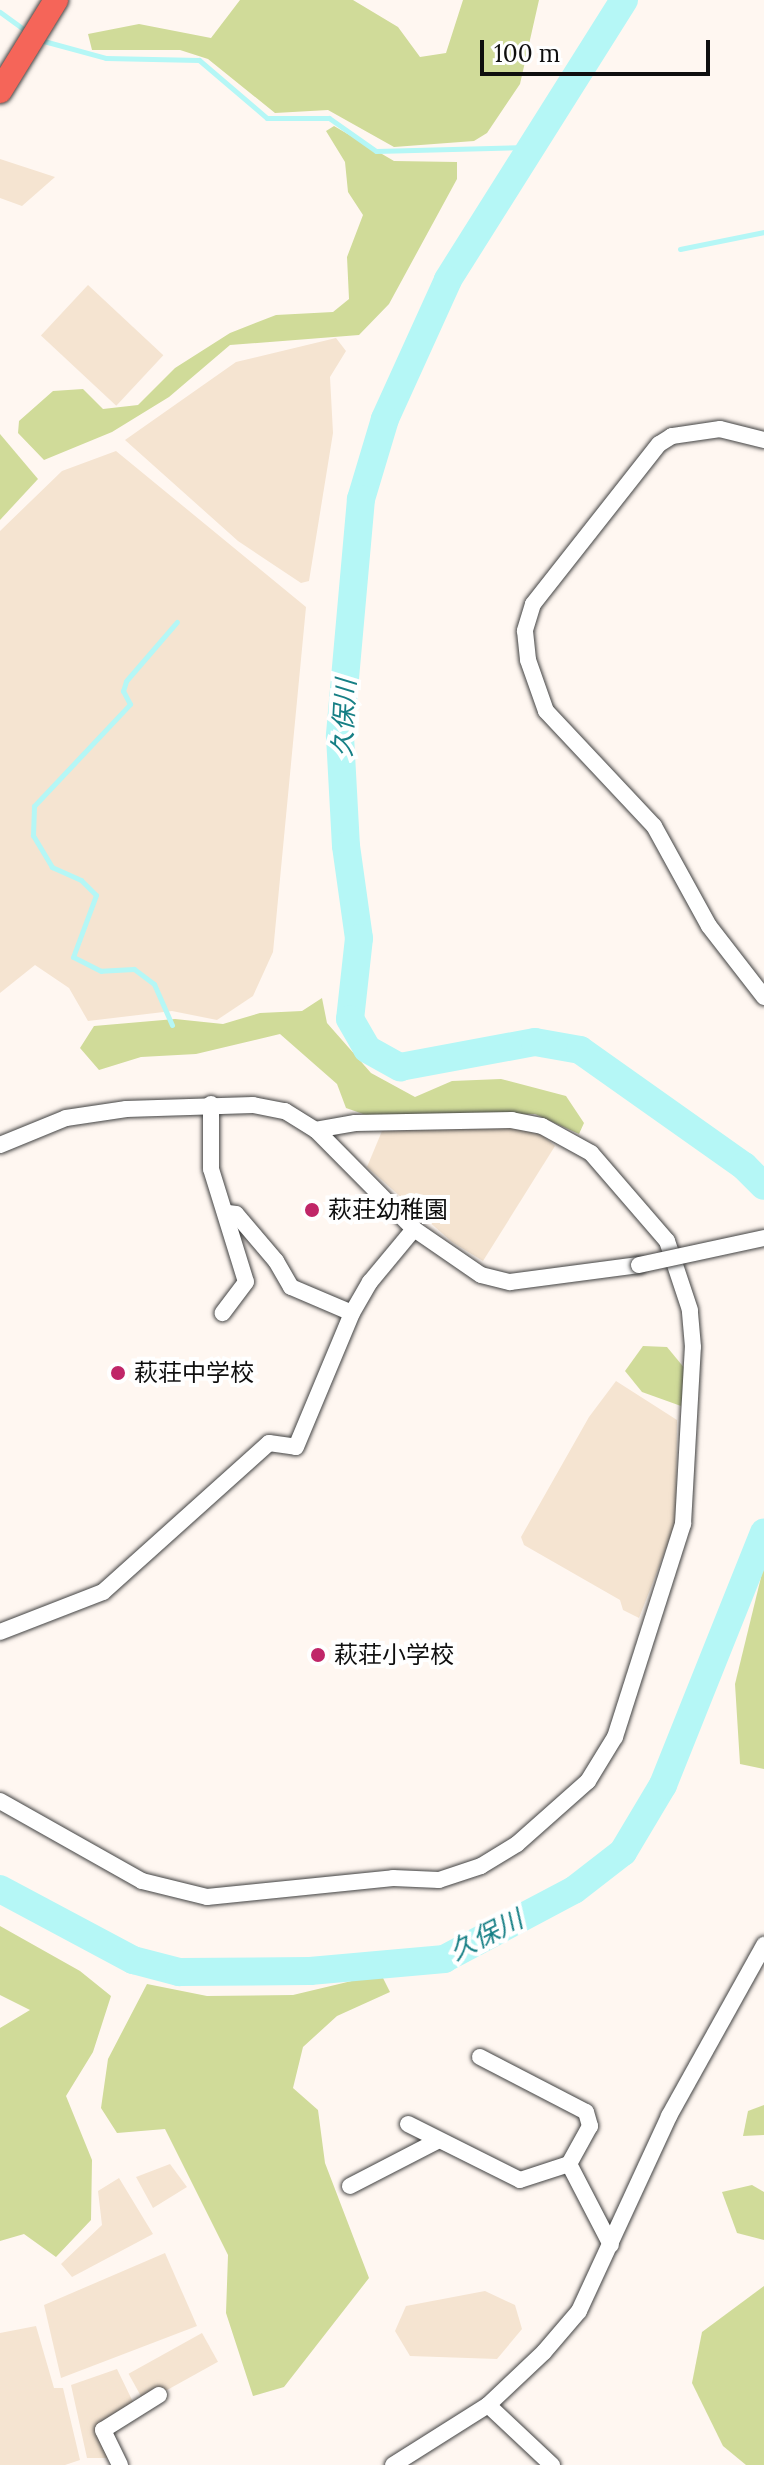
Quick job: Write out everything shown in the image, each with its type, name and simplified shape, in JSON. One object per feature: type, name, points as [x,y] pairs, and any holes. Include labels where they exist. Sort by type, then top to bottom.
[{"type":"highway","points":[[0,91],[56,0]]},
{"type":"street","points":[[764,440],[720,429],[672,436],[659,444],[533,604],[525,631],[528,660],[546,711],[654,826],[709,926],[764,997]]},
{"type":"street","points":[[211,1104],[211,1169],[228,1213],[246,1282],[223,1313]]},
{"type":"street","points":[[0,1145],[66,1118],[211,1104],[285,1111],[316,1130],[414,1229],[462,1266],[510,1282],[639,1265],[764,1238]]},
{"type":"street","points":[[0,1801],[142,1881],[207,1897],[393,1878],[439,1880],[481,1866],[517,1844],[588,1781],[615,1737],[683,1524],[693,1347],[690,1310],[667,1241],[591,1153],[542,1126],[512,1120],[355,1123],[316,1130]]},
{"type":"street","points":[[228,1213],[236,1214],[276,1261],[291,1287],[352,1313]]},
{"type":"street","points":[[0,1632],[103,1592],[269,1443],[296,1447],[352,1313],[370,1282],[414,1229]]},
{"type":"street","points":[[393,2465],[488,2405],[544,2352],[579,2311],[669,2116],[764,1945]]},
{"type":"street","points":[[408,2124],[520,2180],[569,2164],[590,2126],[586,2112],[480,2057]]},
{"type":"street","points":[[350,2186],[439,2140]]},
{"type":"street","points":[[569,2164],[611,2245]]},
{"type":"street","points":[[120,2465],[103,2430],[159,2395]]},
{"type":"street","points":[[488,2405],[552,2465]]},
{"type":"shaded area","points":[[0,159],[55,177],[22,206],[0,198]]},
{"type":"shaded area","points":[[88,285],[163,355],[116,406],[41,335]]},
{"type":"shaded area","points":[[336,338],[346,351],[330,377],[333,433],[309,581],[301,583],[238,541],[125,440],[236,362]]},
{"type":"shaded area","points":[[116,451],[306,607],[273,952],[253,996],[217,1020],[172,1011],[88,1021],[69,988],[35,965],[0,993],[0,531],[62,471]]},
{"type":"shaded area","points":[[513,1128],[542,1135],[555,1146],[483,1261],[452,1242],[367,1167],[382,1131]]},
{"type":"shaded area","points":[[616,1381],[677,1420],[676,1523],[639,1618],[623,1610],[620,1600],[524,1545],[521,1537],[589,1417]]},
{"type":"shaded area","points":[[170,2164],[187,2187],[153,2208],[136,2177]]},
{"type":"shaded area","points":[[119,2178],[153,2234],[72,2277],[61,2264],[102,2225],[98,2191]]},
{"type":"shaded area","points":[[165,2253],[197,2326],[61,2378],[44,2305]]},
{"type":"shaded area","points":[[485,2291],[515,2305],[522,2329],[497,2359],[410,2356],[395,2331],[406,2306]]},
{"type":"shaded area","points":[[36,2326],[54,2388],[63,2388],[80,2460],[65,2465],[0,2465],[0,2333]]},
{"type":"shaded area","points":[[202,2333],[218,2362],[145,2403],[129,2374]]},
{"type":"shaded area","points":[[117,2369],[133,2402],[104,2424],[110,2458],[87,2458],[71,2385]]},
{"type":"green space","points":[[240,0],[353,0],[398,27],[420,57],[446,53],[463,0],[539,0],[520,84],[487,133],[474,141],[394,147],[328,110],[275,113],[208,59],[180,50],[92,50],[88,34],[139,24],[211,38]]},
{"type":"green space","points":[[334,126],[394,161],[457,162],[457,179],[389,304],[359,335],[230,345],[169,397],[112,432],[44,460],[18,433],[19,421],[53,391],[83,389],[103,409],[138,405],[175,368],[230,333],[276,315],[333,312],[349,299],[347,257],[363,215],[348,192],[345,162],[326,131]]},
{"type":"green space","points":[[0,434],[38,479],[0,520]]},
{"type":"green space","points":[[322,998],[327,1023],[371,1073],[415,1097],[452,1081],[501,1079],[566,1096],[584,1123],[579,1134],[535,1114],[372,1117],[346,1108],[337,1084],[280,1034],[196,1054],[141,1057],[99,1070],[80,1048],[94,1026],[175,1019],[223,1024],[260,1013],[302,1011]]},
{"type":"green space","points":[[643,1346],[667,1347],[686,1370],[681,1406],[642,1392],[625,1371]]},
{"type":"green space","points":[[764,1565],[764,1769],[740,1764],[735,1684]]},
{"type":"green space","points":[[0,1926],[80,1971],[111,1996],[93,2052],[66,2096],[92,2160],[91,2220],[56,2257],[24,2234],[0,2241],[0,2028],[30,2010],[0,1995]]},
{"type":"green space","points":[[381,1974],[390,1992],[337,2016],[303,2047],[293,2088],[318,2110],[325,2163],[369,2278],[284,2387],[253,2396],[226,2313],[228,2255],[165,2129],[117,2133],[101,2108],[108,2059],[147,1984],[207,1996],[293,1995]]},
{"type":"green space","points":[[764,2105],[764,2135],[743,2136],[748,2111]]},
{"type":"green space","points":[[752,2185],[764,2192],[764,2240],[737,2233],[722,2192]]},
{"type":"green space","points":[[764,2286],[764,2465],[746,2465],[723,2446],[692,2383],[702,2332]]},
{"type":"waterway","name":"久保川","points":[[624,0],[448,280],[385,419],[361,499],[340,736],[346,846],[359,938],[350,1019],[367,1049],[400,1067],[535,1042],[580,1050],[744,1166],[764,1186]]},
{"type":"waterway","points":[[0,12],[28,32]]},
{"type":"waterway","points":[[40,40],[106,58],[199,60],[267,118],[329,118],[376,151],[527,147]]},
{"type":"waterway","points":[[680,249],[764,232]]},
{"type":"waterway","points":[[172,1025],[154,984],[134,969],[101,971],[73,957],[96,895],[81,880],[52,867],[33,835],[34,806],[130,704],[123,691],[126,681],[177,622]]},
{"type":"waterway","name":"久保川","points":[[0,1889],[133,1960],[179,1972],[310,1971],[444,1959],[574,1890],[623,1852],[663,1785],[764,1532]]},
{"type":"place","name":"萩荘幼稚園","points":[[312,1210]]},
{"type":"place","name":"萩荘中学校","points":[[118,1373]]},
{"type":"place","name":"萩荘小学校","points":[[318,1655]]}]
